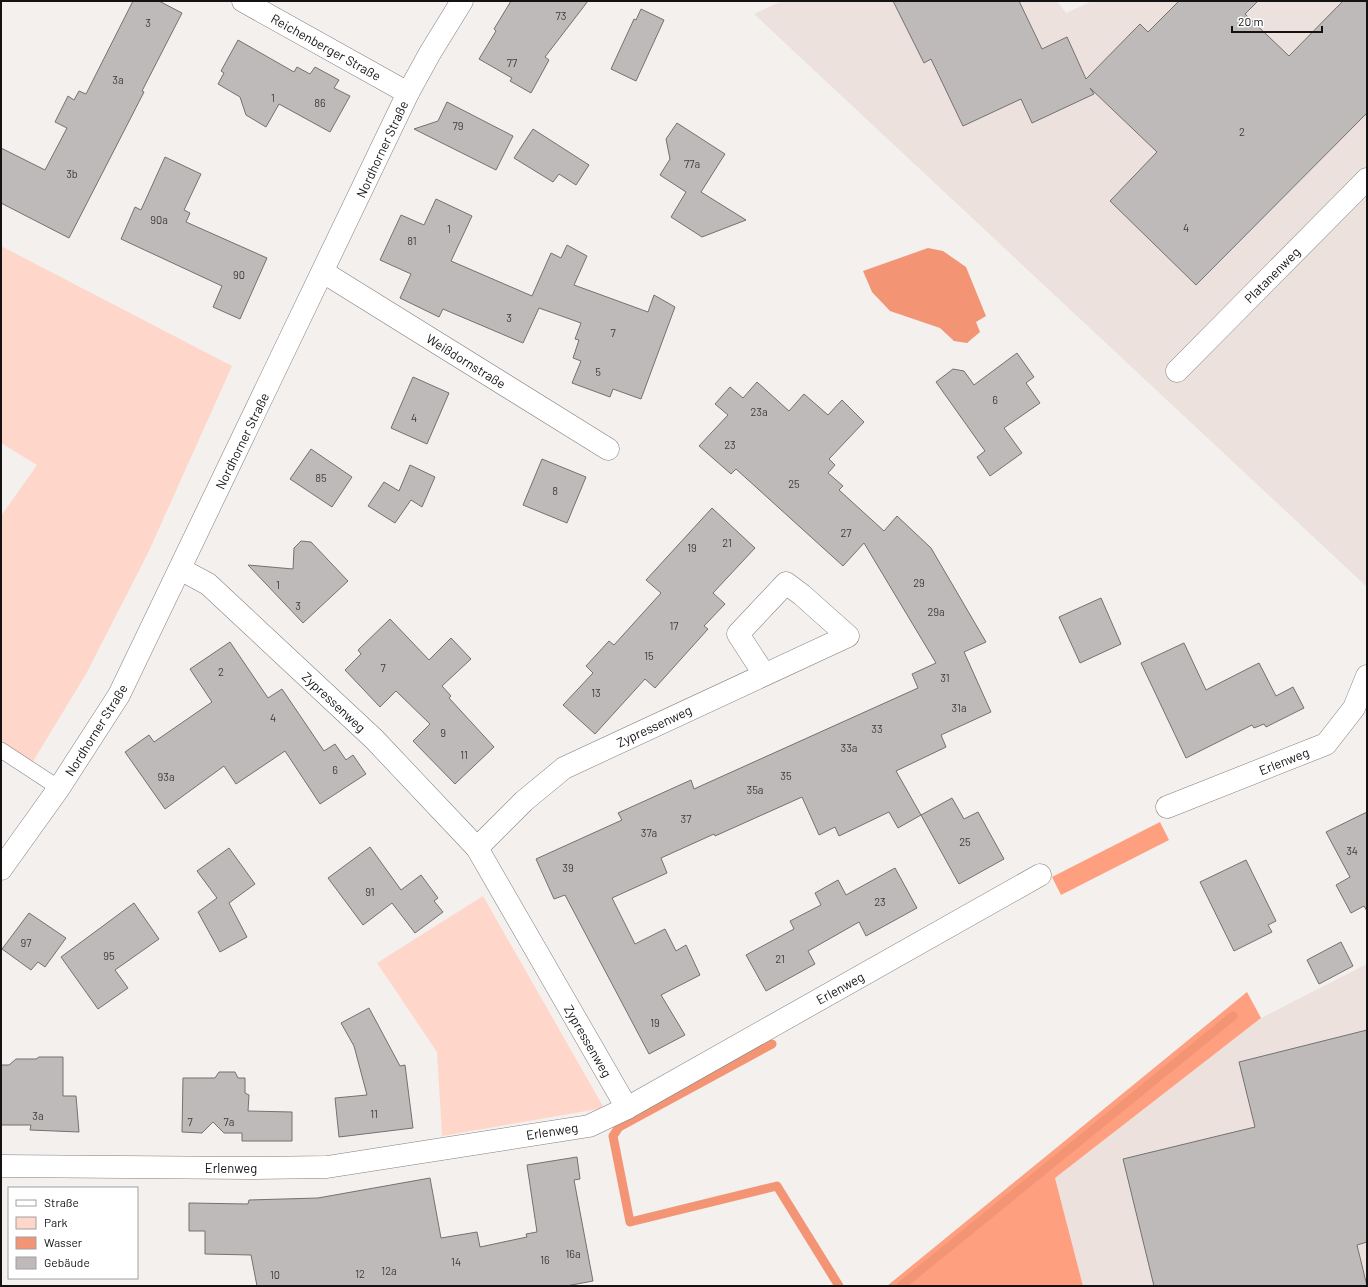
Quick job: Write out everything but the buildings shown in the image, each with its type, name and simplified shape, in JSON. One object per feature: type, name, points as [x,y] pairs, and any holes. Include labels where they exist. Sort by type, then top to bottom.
[{"type":"street","name":"Reichenberger Straße","points":[[243,1],[408,93]]},
{"type":"street","name":"Nordhorner Straße","points":[[1,869],[59,788],[119,695],[408,93],[430,53],[462,1]]},
{"type":"street","name":"Platanenweg","points":[[1177,371],[1367,179]]},
{"type":"street","name":"Weißdornstraße","points":[[323,272],[608,449]]},
{"type":"street","name":"Zypressenweg","points":[[180,569],[208,584],[374,740],[478,848],[627,1108]]},
{"type":"street","name":"Zypressenweg","points":[[478,848],[524,801],[564,768],[848,636],[802,595],[786,583],[738,634],[764,674]]},
{"type":"street","name":"Erlenweg","points":[[1167,807],[1326,744],[1354,708],[1367,676]]},
{"type":"street","name":"Erlenweg","points":[[1,1166],[247,1168],[327,1167],[589,1126],[627,1108],[1040,875]]},
{"type":"lane","points":[[1,750],[59,788]]},
{"type":"shaded area","points":[[782,1],[1057,1],[1066,13],[1092,1],[1367,1],[1367,587],[754,14]]},
{"type":"shaded area","points":[[1160,822],[1169,840],[1061,895],[1052,877]]},
{"type":"shaded area","points":[[1367,964],[1367,1286],[1083,1286],[1055,1178],[1261,1018]]},
{"type":"shaded area","points":[[1247,992],[1261,1018],[1055,1178],[1083,1286],[887,1286]]},
{"type":"green space","points":[[1,246],[232,366],[148,553],[86,674],[32,763],[1,742],[1,516],[37,465],[1,443]]},
{"type":"green space","points":[[483,896],[604,1108],[442,1136],[437,1052],[377,963]]},
{"type":"water","points":[[928,248],[943,251],[966,267],[986,316],[976,322],[980,332],[967,343],[954,341],[940,328],[890,311],[872,292],[863,271]]},
{"type":"waterway","points":[[901,1286],[1233,1016]]},
{"type":"waterway","points":[[772,1044],[619,1127],[613,1136],[630,1222],[777,1186],[839,1286]]}]
